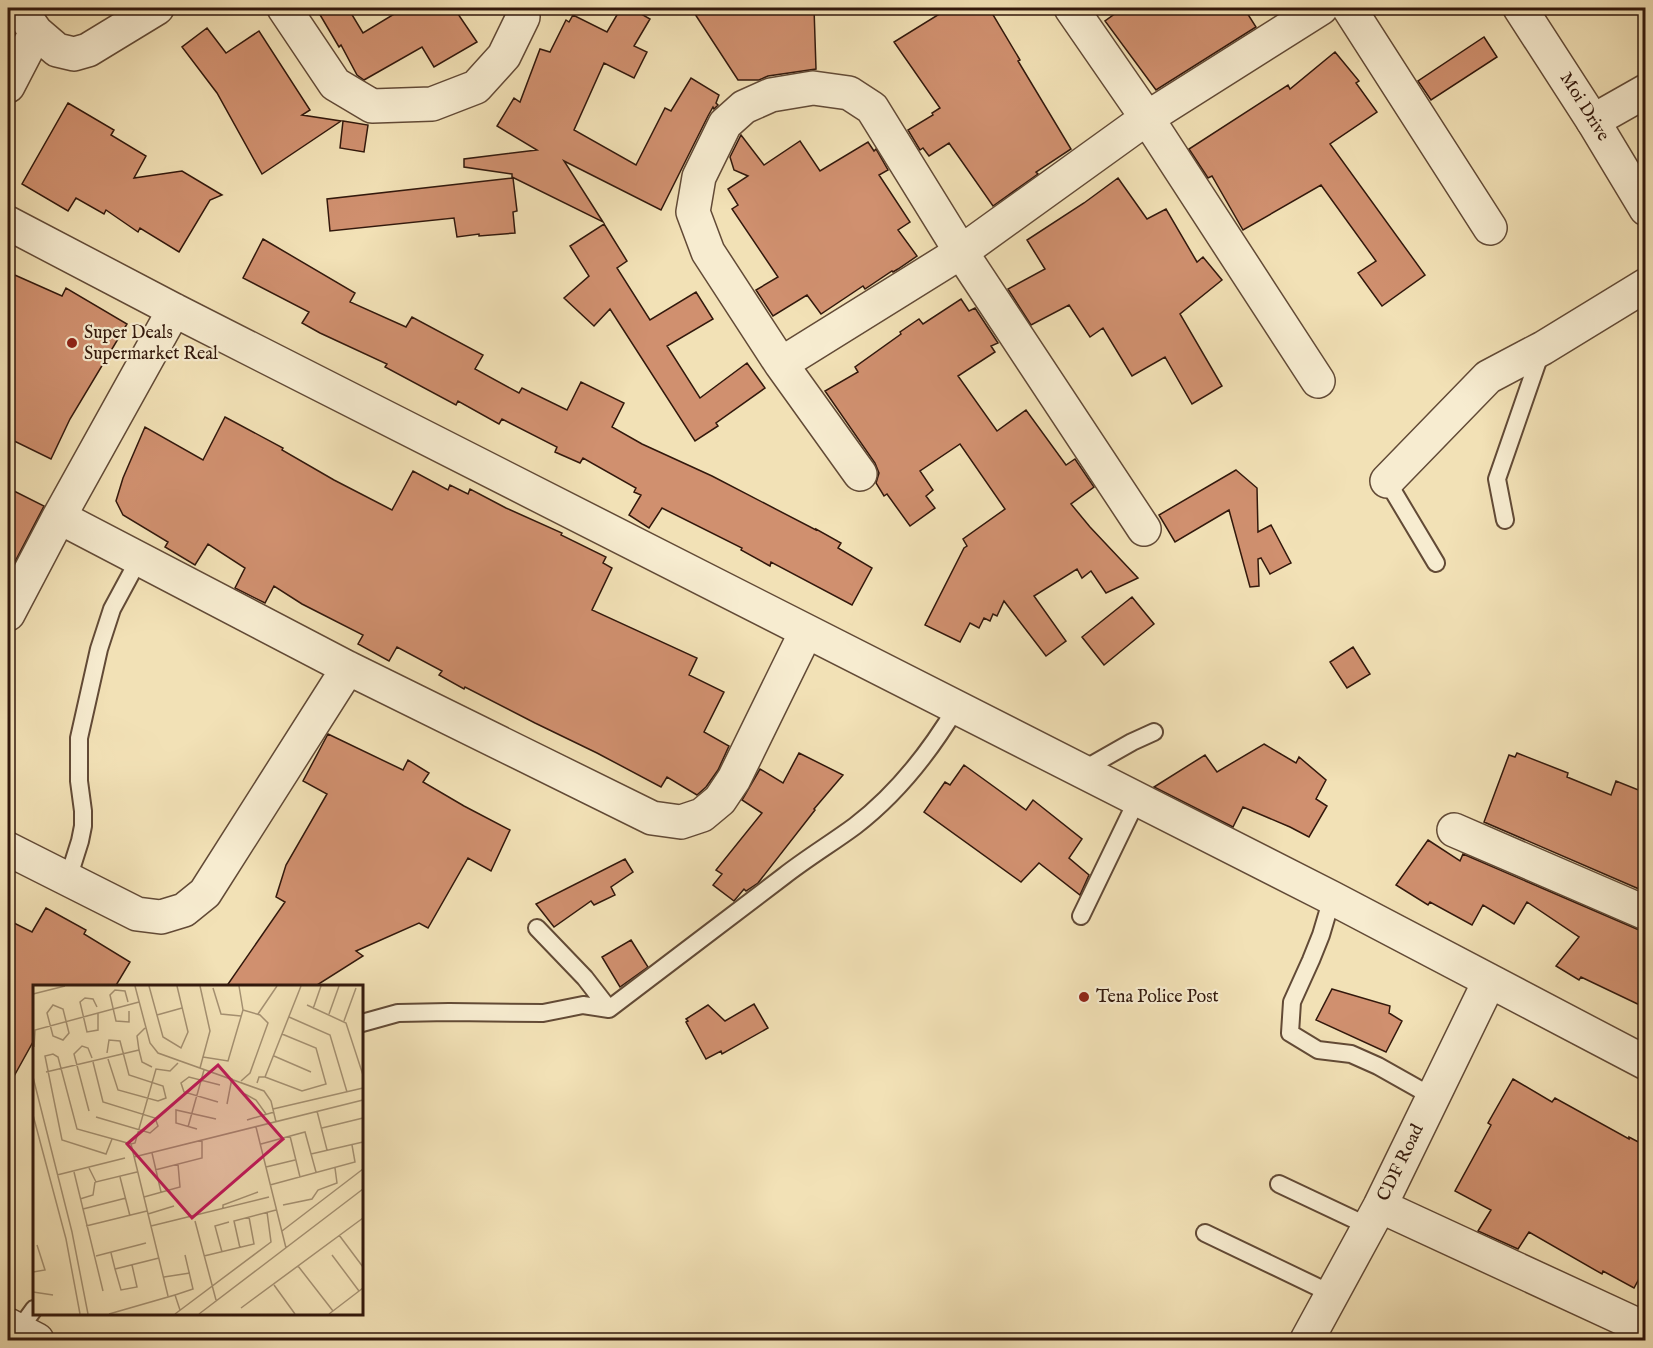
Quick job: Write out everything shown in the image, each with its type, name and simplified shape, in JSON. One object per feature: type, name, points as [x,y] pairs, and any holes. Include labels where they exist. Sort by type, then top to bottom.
[{"type":"street","points":[[8,86],[28,20],[57,50],[74,54],[88,50],[158,8]]},
{"type":"street","points":[[284,8],[335,84],[372,106],[432,104],[476,87],[504,56],[523,17],[522,8]]},
{"type":"street","points":[[1071,8],[1147,118],[1318,381]]},
{"type":"street","points":[[781,364],[961,252],[1147,118],[1321,8]]},
{"type":"street","points":[[1348,8],[1490,228]]},
{"type":"street","name":"Moi Drive","points":[[1520,8],[1593,121],[1646,209]]},
{"type":"street","points":[[860,474],[781,364],[708,252],[693,212],[699,177],[725,124],[744,106],[771,95],[813,88],[849,93],[872,108],[961,252],[1144,529]]},
{"type":"street","points":[[1593,121],[1646,91]]},
{"type":"street","points":[[8,223],[174,310],[1332,898],[1646,1063]]},
{"type":"street","points":[[1387,481],[1488,377],[1543,348],[1646,285]]},
{"type":"street","points":[[8,614],[174,310]]},
{"type":"street","points":[[59,517],[348,668],[652,818],[681,822],[702,815],[720,800],[734,779],[806,632]]},
{"type":"street","points":[[8,849],[137,914],[161,916],[184,910],[204,893],[348,668]]},
{"type":"street","points":[[1454,830],[1646,913]]},
{"type":"street","name":"CDF Road","points":[[1308,1341],[1374,1216],[1489,982]]},
{"type":"street","points":[[1374,1216],[1646,1329]]},
{"type":"lane","points":[[1505,520],[1497,479],[1543,348]]},
{"type":"lane","points":[[1387,481],[1436,563]]},
{"type":"lane","points":[[68,879],[83,826],[79,781],[79,738],[99,649],[112,609],[140,559]]},
{"type":"lane","points":[[363,1023],[398,1013],[543,1013],[583,1005],[609,1010],[793,869],[856,825],[882,803],[916,768],[935,743],[956,708]]},
{"type":"lane","points":[[1081,771],[1154,732]]},
{"type":"lane","points":[[1081,916],[1137,800]]},
{"type":"lane","points":[[1332,898],[1315,952],[1292,1002],[1290,1033],[1318,1050],[1351,1054],[1433,1096]]},
{"type":"lane","points":[[537,928],[585,978],[609,1010]]},
{"type":"lane","points":[[1279,1184],[1374,1216]]},
{"type":"lane","points":[[1205,1233],[1332,1294]]},
{"type":"building","points":[[316,8],[348,8],[363,33],[404,8],[454,8],[477,42],[434,67],[422,47],[364,80],[357,75],[341,45],[339,47]]},
{"type":"building","points":[[621,8],[631,8],[650,19],[634,46],[647,52],[634,78],[604,63],[574,130],[636,165],[665,108],[671,111],[691,78],[719,95],[716,103],[718,105],[714,109],[713,107],[708,116],[661,210],[564,161],[603,222],[512,177],[512,174],[464,167],[464,159],[537,150],[497,126],[514,98],[520,102],[540,49],[550,52],[566,20],[569,22],[573,15],[607,32]]},
{"type":"building","points":[[691,8],[814,8],[816,69],[768,76],[759,80],[738,80]]},
{"type":"building","points":[[949,8],[989,8],[1071,149],[1036,172],[1038,174],[993,206],[949,143],[929,156],[923,148],[920,150],[908,130],[933,115],[932,113],[940,108],[894,42]]},
{"type":"building","points":[[1123,8],[1244,8],[1256,27],[1156,90],[1105,21]]},
{"type":"building","points":[[207,28],[226,53],[259,31],[310,110],[302,115],[341,121],[262,174],[217,93],[182,47]]},
{"type":"building","points":[[1484,37],[1497,57],[1431,100],[1418,81]]},
{"type":"building","points":[[1335,52],[1359,81],[1356,83],[1377,112],[1330,144],[1425,275],[1382,306],[1358,273],[1376,261],[1321,185],[1243,230],[1212,176],[1208,178],[1189,149],[1288,85],[1290,89]]},
{"type":"building","points":[[68,103],[114,130],[111,135],[146,156],[134,178],[182,171],[222,195],[210,200],[179,252],[140,228],[138,232],[106,210],[104,214],[76,198],[68,211],[22,184]]},
{"type":"building","points":[[343,121],[368,125],[364,152],[340,148]]},
{"type":"building","points":[[741,135],[764,165],[800,141],[820,171],[868,142],[874,151],[876,149],[888,170],[879,175],[910,222],[898,230],[917,256],[865,289],[863,286],[821,314],[807,295],[773,316],[756,290],[778,277],[732,209],[738,205],[728,189],[748,176],[734,170],[730,157]]},
{"type":"building","points":[[513,178],[517,211],[513,212],[515,233],[457,237],[454,218],[330,231],[327,199]]},
{"type":"building","points":[[1118,178],[1147,219],[1166,209],[1197,262],[1203,257],[1222,280],[1180,314],[1222,386],[1192,404],[1165,357],[1132,376],[1103,328],[1090,337],[1069,305],[1031,325],[1008,289],[1045,269],[1027,240]]},
{"type":"building","points":[[604,224],[627,261],[617,268],[650,320],[696,292],[713,319],[667,346],[700,398],[747,363],[765,388],[716,423],[718,426],[695,441],[610,309],[594,326],[564,298],[589,276],[570,246]]},
{"type":"building","points":[[263,239],[355,293],[350,302],[406,327],[412,317],[483,355],[475,369],[519,393],[522,388],[567,410],[581,382],[624,403],[612,427],[816,529],[841,543],[838,548],[872,568],[852,605],[771,562],[770,566],[741,550],[742,548],[662,508],[649,528],[629,515],[641,495],[634,492],[636,488],[583,458],[580,463],[555,452],[557,447],[502,419],[499,424],[458,401],[456,405],[385,367],[387,364],[302,323],[309,312],[243,278]]},
{"type":"building","points":[[8,272],[62,296],[66,288],[127,324],[70,419],[51,459],[8,438]]},
{"type":"building","points":[[961,299],[969,311],[975,308],[998,343],[991,346],[995,352],[958,376],[997,431],[1026,410],[1066,465],[1075,459],[1094,487],[1071,504],[1138,578],[1106,593],[1091,571],[1082,578],[1077,569],[1034,596],[1066,641],[1046,656],[1004,601],[997,616],[993,614],[990,621],[984,618],[979,628],[970,623],[960,642],[925,625],[967,546],[963,539],[1005,509],[960,444],[920,471],[933,490],[926,496],[935,508],[910,526],[887,494],[884,496],[876,483],[879,473],[875,463],[825,391],[858,372],[855,367],[919,319],[923,324]]},
{"type":"building","points":[[225,417],[283,448],[282,450],[334,480],[392,510],[413,471],[448,490],[450,485],[468,494],[470,489],[606,557],[603,563],[612,568],[592,610],[697,658],[689,675],[724,692],[704,732],[729,746],[718,770],[706,787],[697,795],[667,777],[661,787],[465,687],[464,689],[439,675],[442,671],[397,647],[389,661],[358,644],[363,635],[302,604],[274,586],[265,603],[235,588],[245,568],[208,544],[195,565],[165,547],[168,542],[123,515],[116,501],[123,478],[145,427],[203,460]]},
{"type":"building","points":[[1236,470],[1257,488],[1258,532],[1271,525],[1291,563],[1270,574],[1261,558],[1258,559],[1259,586],[1250,587],[1229,510],[1175,542],[1159,515]]},
{"type":"building","points":[[8,488],[44,506],[8,575]]},
{"type":"building","points":[[1132,597],[1154,624],[1104,665],[1082,637]]},
{"type":"building","points":[[1353,647],[1370,674],[1347,688],[1330,662]]},
{"type":"building","points":[[328,734],[403,770],[408,760],[429,773],[423,782],[510,830],[491,871],[468,858],[428,928],[419,923],[356,951],[363,956],[317,985],[227,985],[285,902],[276,897],[286,865],[327,794],[303,781]]},
{"type":"building","points":[[1264,744],[1296,763],[1299,757],[1326,780],[1316,799],[1327,806],[1309,837],[1243,807],[1233,827],[1154,787],[1205,755],[1217,772]]},
{"type":"building","points":[[799,753],[843,775],[758,883],[746,891],[744,889],[734,901],[713,885],[722,874],[716,870],[762,813],[742,800],[760,769],[783,783]]},
{"type":"building","points":[[1517,753],[1568,773],[1567,777],[1611,795],[1616,781],[1646,793],[1646,892],[1484,822],[1509,755],[1515,757]]},
{"type":"building","points":[[964,765],[1026,810],[1033,800],[1082,839],[1069,858],[1089,875],[1080,895],[1039,863],[1021,882],[924,812],[945,782],[950,785]]},
{"type":"building","points":[[1428,840],[1460,861],[1463,854],[1646,931],[1646,1008],[1581,977],[1579,980],[1556,966],[1579,937],[1527,902],[1514,924],[1483,905],[1472,925],[1430,902],[1428,905],[1396,885]]},
{"type":"building","points":[[625,859],[633,872],[611,887],[615,895],[594,905],[591,901],[554,927],[536,904]]},
{"type":"building","points":[[46,908],[86,930],[84,934],[130,962],[116,985],[33,985],[33,1042],[8,1087],[8,920],[32,932]]},
{"type":"building","points":[[631,940],[648,967],[620,987],[602,957]]},
{"type":"building","points":[[1332,989],[1390,1006],[1389,1013],[1402,1021],[1386,1052],[1316,1020]]},
{"type":"building","points":[[754,1004],[768,1028],[722,1054],[721,1051],[706,1059],[686,1019],[708,1005],[725,1021]]},
{"type":"building","points":[[1513,1079],[1552,1102],[1555,1098],[1646,1146],[1646,1266],[1634,1288],[1603,1271],[1602,1274],[1529,1232],[1518,1249],[1478,1231],[1491,1210],[1455,1191],[1491,1125],[1488,1123]]},
{"type":"place","name":"Super Deals Supermarket Real","points":[[72,343]]},
{"type":"place","name":"Tena Police Post","points":[[1084,997]]}]
